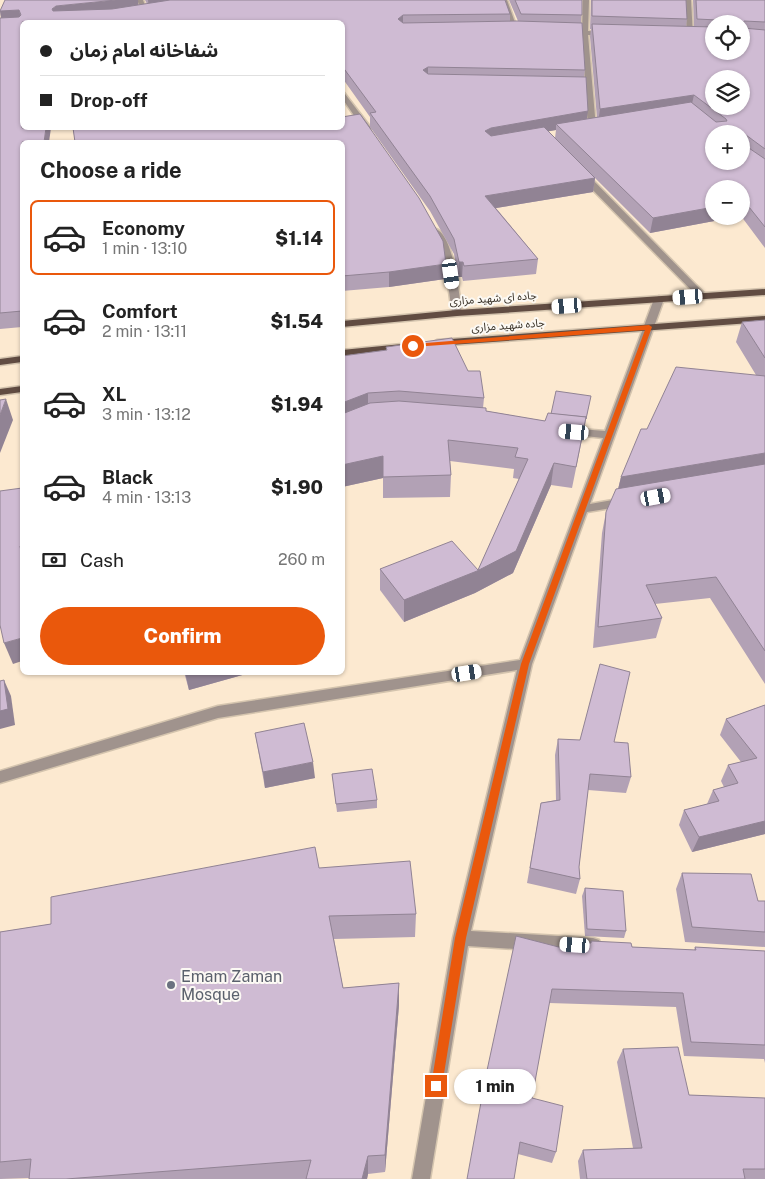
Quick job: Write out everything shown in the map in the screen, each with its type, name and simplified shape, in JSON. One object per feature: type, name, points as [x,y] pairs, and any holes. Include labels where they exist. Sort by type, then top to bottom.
[{"type":"main road","name":"جاده ای شهید مزاری","points":[[345,324],[457,313],[765,292]]},
{"type":"main road","name":"جاده شهید مزاری","points":[[428,344],[765,319]]},
{"type":"main road","points":[[345,352],[409,346]]},
{"type":"main road","points":[[0,362],[20,359]]},
{"type":"main road","points":[[0,392],[20,389]]},
{"type":"street","points":[[140,0],[146,13]]},
{"type":"street","points":[[504,0],[516,30]]},
{"type":"street","points":[[586,0],[585,33],[592,128]]},
{"type":"street","points":[[681,36],[694,36],[688,0]]},
{"type":"street","points":[[138,14],[156,12]]},
{"type":"street","points":[[507,30],[526,31]]},
{"type":"street","points":[[555,32],[614,34]]},
{"type":"street","points":[[579,86],[589,87]]},
{"type":"street","points":[[345,96],[370,132]]},
{"type":"street","points":[[583,130],[602,126]]},
{"type":"street","points":[[580,171],[702,296]]},
{"type":"street","points":[[429,220],[448,255],[457,313]]},
{"type":"street","points":[[421,1179],[461,938],[525,664],[659,299]]},
{"type":"street","points":[[560,430],[610,435]]},
{"type":"street","points":[[582,509],[631,501]]},
{"type":"street","points":[[0,777],[218,712],[525,664]]},
{"type":"street","points":[[461,938],[608,948]]},
{"type":"building","points":[[5,0],[116,0],[56,6],[52,9],[53,11],[112,9],[170,0],[505,0],[510,14],[403,15],[398,19],[403,23],[517,21],[582,23],[585,70],[428,67],[423,70],[428,74],[586,77],[588,111],[491,128],[485,131],[491,136],[544,127],[595,178],[485,196],[538,259],[464,266],[463,262],[459,262],[454,239],[430,196],[370,113],[376,112],[345,70],[345,20],[20,20],[20,130],[46,130],[44,140],[20,140],[20,311],[0,313],[0,18],[19,17],[21,15],[19,10],[0,11]]},
{"type":"building","points":[[515,0],[582,0],[582,15],[521,14]]},
{"type":"building","points":[[592,0],[686,0],[687,19],[592,16]]},
{"type":"building","points":[[696,0],[765,0],[765,22],[750,21],[750,15],[705,15],[705,19],[697,19]]},
{"type":"building","points":[[592,24],[705,27],[705,60],[750,60],[750,29],[765,30],[765,149],[750,138],[750,125],[705,125],[705,170],[750,170],[750,149],[765,159],[765,227],[750,208],[750,180],[705,180],[705,209],[653,218],[556,124],[691,102],[716,122],[727,121],[721,115],[750,115],[750,70],[705,70],[705,103],[694,95],[600,109]]},
{"type":"building","points":[[360,114],[419,198],[443,241],[446,264],[345,276],[345,140],[75,140],[73,130],[345,130],[345,116]]},
{"type":"building","points":[[765,320],[765,358],[742,322]]},
{"type":"building","points":[[452,338],[468,371],[480,371],[484,398],[399,391],[368,393],[345,402],[345,356],[387,350],[386,347]]},
{"type":"building","points":[[676,367],[765,376],[765,453],[621,477],[641,429],[647,429]]},
{"type":"building","points":[[556,391],[591,396],[586,419],[586,417],[551,414]]},
{"type":"building","points":[[6,399],[0,415],[0,400]]},
{"type":"building","points":[[399,401],[486,408],[486,411],[545,421],[548,413],[586,417],[576,467],[554,463],[516,551],[477,571],[404,600],[380,569],[452,541],[478,570],[528,459],[515,457],[518,448],[448,440],[451,475],[383,477],[383,456],[345,464],[345,413],[370,403]]},
{"type":"building","points":[[765,464],[765,651],[716,577],[646,585],[662,618],[598,627],[606,512],[616,489]]},
{"type":"building","points":[[20,488],[20,639],[4,643],[0,625],[0,491]]},
{"type":"building","points":[[600,664],[630,672],[614,742],[628,743],[631,777],[590,774],[579,867],[580,879],[530,868],[541,803],[560,800],[558,739],[580,740]]},
{"type":"building","points":[[4,680],[8,709],[0,711],[0,681]]},
{"type":"building","points":[[765,705],[765,821],[699,837],[684,810],[719,801],[713,790],[738,783],[728,765],[757,758],[726,719]]},
{"type":"building","points":[[304,723],[313,762],[263,772],[255,733]]},
{"type":"building","points":[[372,769],[377,800],[336,804],[332,774]]},
{"type":"building","points":[[315,847],[319,868],[410,861],[416,914],[329,916],[343,988],[399,983],[385,1155],[368,1156],[362,1179],[306,1179],[311,1160],[66,1179],[29,1179],[31,1159],[0,1162],[0,932],[51,924],[51,897]]},
{"type":"building","points":[[682,873],[751,874],[758,901],[765,901],[765,932],[692,927]]},
{"type":"building","points":[[585,888],[623,891],[626,931],[587,929]]},
{"type":"building","points":[[516,936],[578,952],[577,942],[591,943],[591,941],[631,943],[632,947],[696,950],[695,947],[765,951],[765,1045],[691,1042],[683,993],[552,989],[532,1098],[563,1106],[556,1152],[520,1142],[514,1179],[467,1179],[486,1075]]},
{"type":"building","points":[[678,1047],[689,1095],[765,1098],[765,1169],[743,1169],[745,1179],[587,1179],[583,1150],[642,1148],[623,1049]]},
{"type":"place","name":"Emam Zaman Mosque","points":[[171,985]]},
{"type":"route","points":[[413,346],[466,340],[649,327],[525,664],[461,938],[436,1086]]}]
